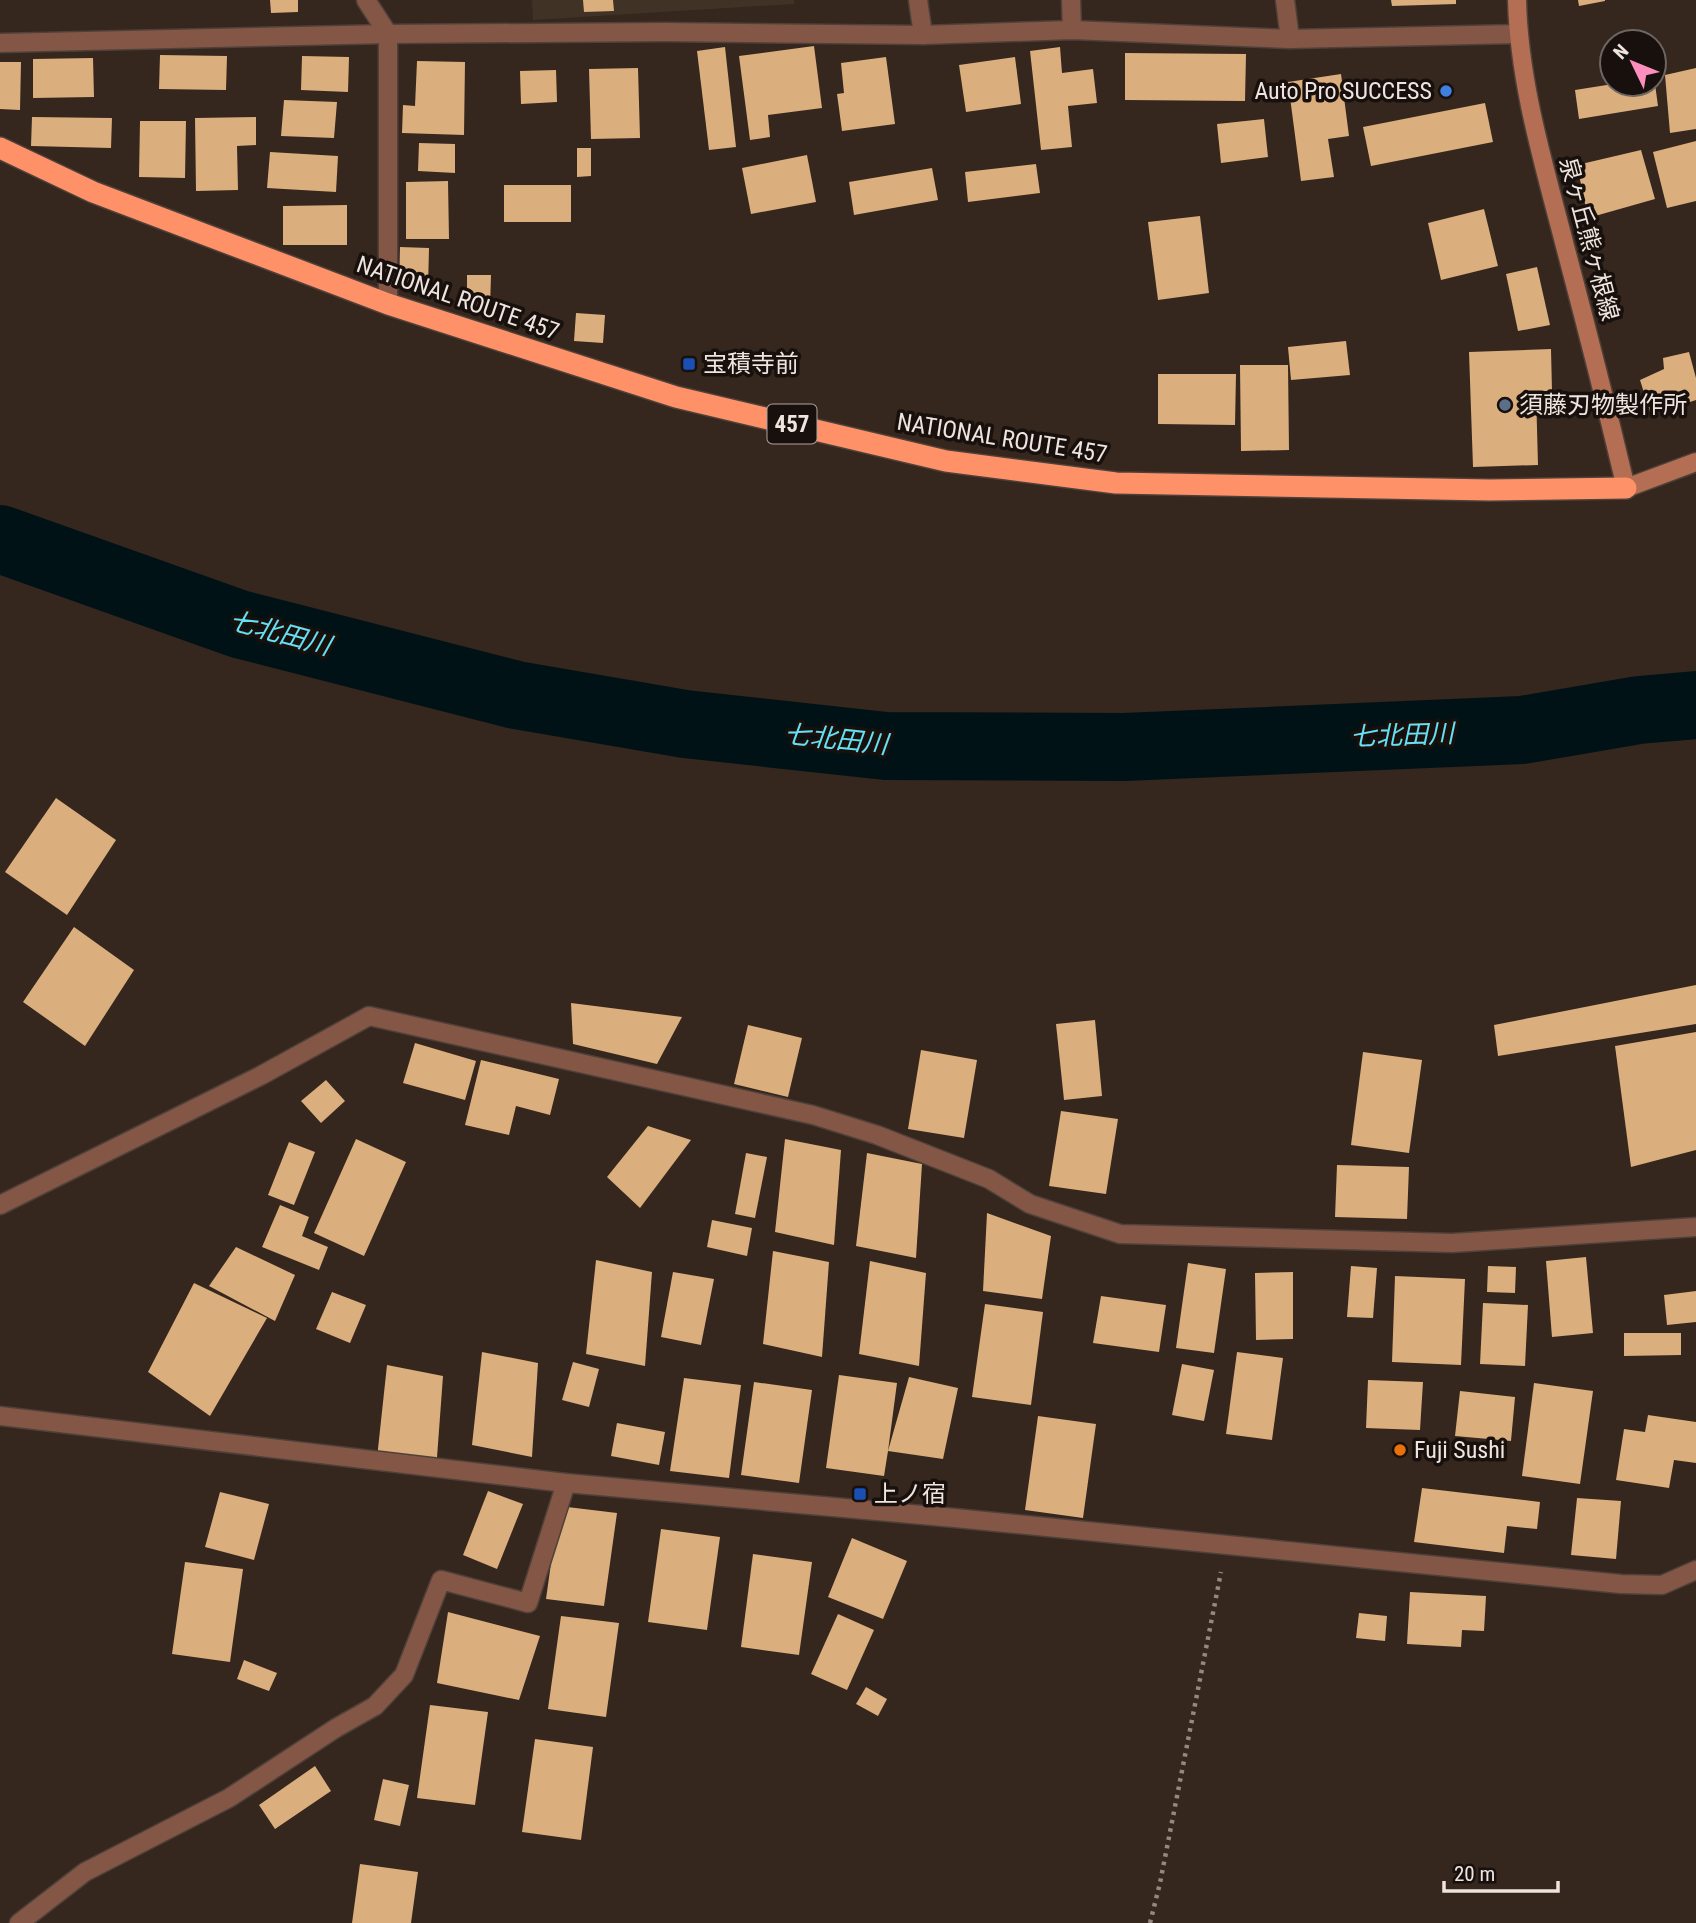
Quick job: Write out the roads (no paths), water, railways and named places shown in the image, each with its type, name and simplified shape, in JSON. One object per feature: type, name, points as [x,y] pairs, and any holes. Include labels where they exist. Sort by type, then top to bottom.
[{"type":"highway","name":"NATIONAL ROUTE 457","points":[[0,148],[93,192],[388,304],[676,397],[946,461],[1116,483],[1490,490],[1626,488]]},
{"type":"main road","name":"泉ヶ丘熊ヶ根線","points":[[1517,0],[1518,34],[1534,124],[1626,488]]},
{"type":"main road","points":[[1626,488],[1696,462]]},
{"type":"street","points":[[366,0],[388,34],[388,304]]},
{"type":"street","points":[[918,0],[923,35]]},
{"type":"street","points":[[1071,0],[1072,30]]},
{"type":"street","points":[[1285,0],[1290,39]]},
{"type":"street","points":[[0,43],[388,34],[665,32],[923,35],[1072,30],[1290,39],[1518,34]]},
{"type":"street","points":[[0,1205],[260,1076],[369,1016],[813,1115],[877,1135],[989,1179],[1030,1204],[1120,1234],[1452,1243],[1696,1227]]},
{"type":"street","points":[[0,1416],[566,1483],[1227,1544],[1621,1584],[1662,1585],[1696,1570]]},
{"type":"street","points":[[19,1923],[85,1872],[229,1798],[336,1728],[375,1706],[404,1675],[441,1580],[528,1602],[566,1483]]},
{"type":"waterway","name":"七北田川","points":[[0,539],[239,624],[516,695],[685,724],[886,746],[1124,747],[1522,730],[1639,710],[1696,705]]},
{"type":"place","name":"Auto Pro SUCCESS","points":[[1446,91]]},
{"type":"place","name":"宝積寺前","points":[[689,364]]},
{"type":"place","name":"須藤刃物製作所","points":[[1505,405]]},
{"type":"place","name":"Fuji Sushi","points":[[1400,1450]]},
{"type":"place","name":"上ノ宿","points":[[860,1494]]}]
